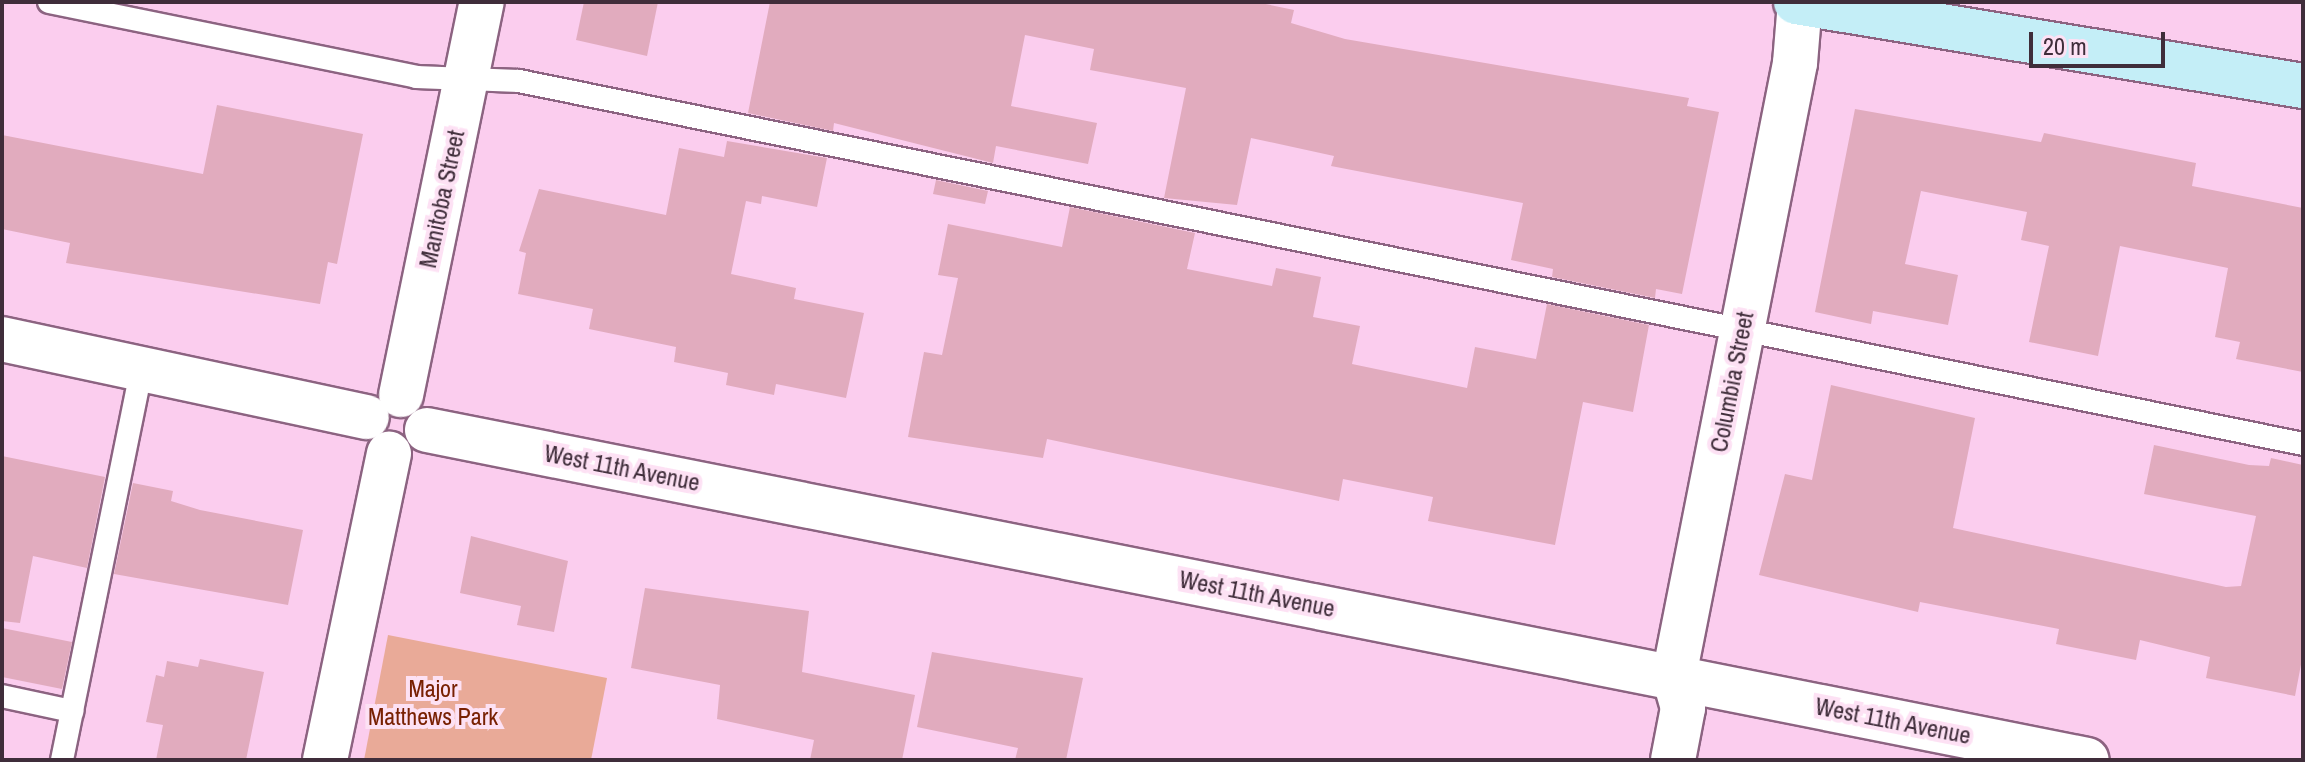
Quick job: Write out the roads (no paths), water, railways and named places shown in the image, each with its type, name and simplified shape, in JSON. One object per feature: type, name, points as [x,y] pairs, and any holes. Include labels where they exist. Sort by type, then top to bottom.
[{"type":"street","name":"Manitoba Street","points":[[384,406],[482,2]]},
{"type":"street","points":[[1799,2],[2303,86]]},
{"type":"street","name":"Columbia Street","points":[[1673,760],[1683,708],[1674,676],[1795,63],[1799,2]]},
{"type":"street","points":[[2,339],[142,368],[384,406],[422,407],[427,430],[414,450],[389,454],[370,440],[384,406]]},
{"type":"street","name":"West 11th Avenue","points":[[427,430],[2087,760]]},
{"type":"street","points":[[325,760],[389,454]]},
{"type":"lane","points":[[49,2],[416,77],[519,81],[1741,334],[2303,444]]},
{"type":"lane","points":[[62,760],[142,368]]},
{"type":"lane","points":[[2,696],[72,711]]},
{"type":"park label","name":"Major Matthews Park","points":[[433,703]]}]
